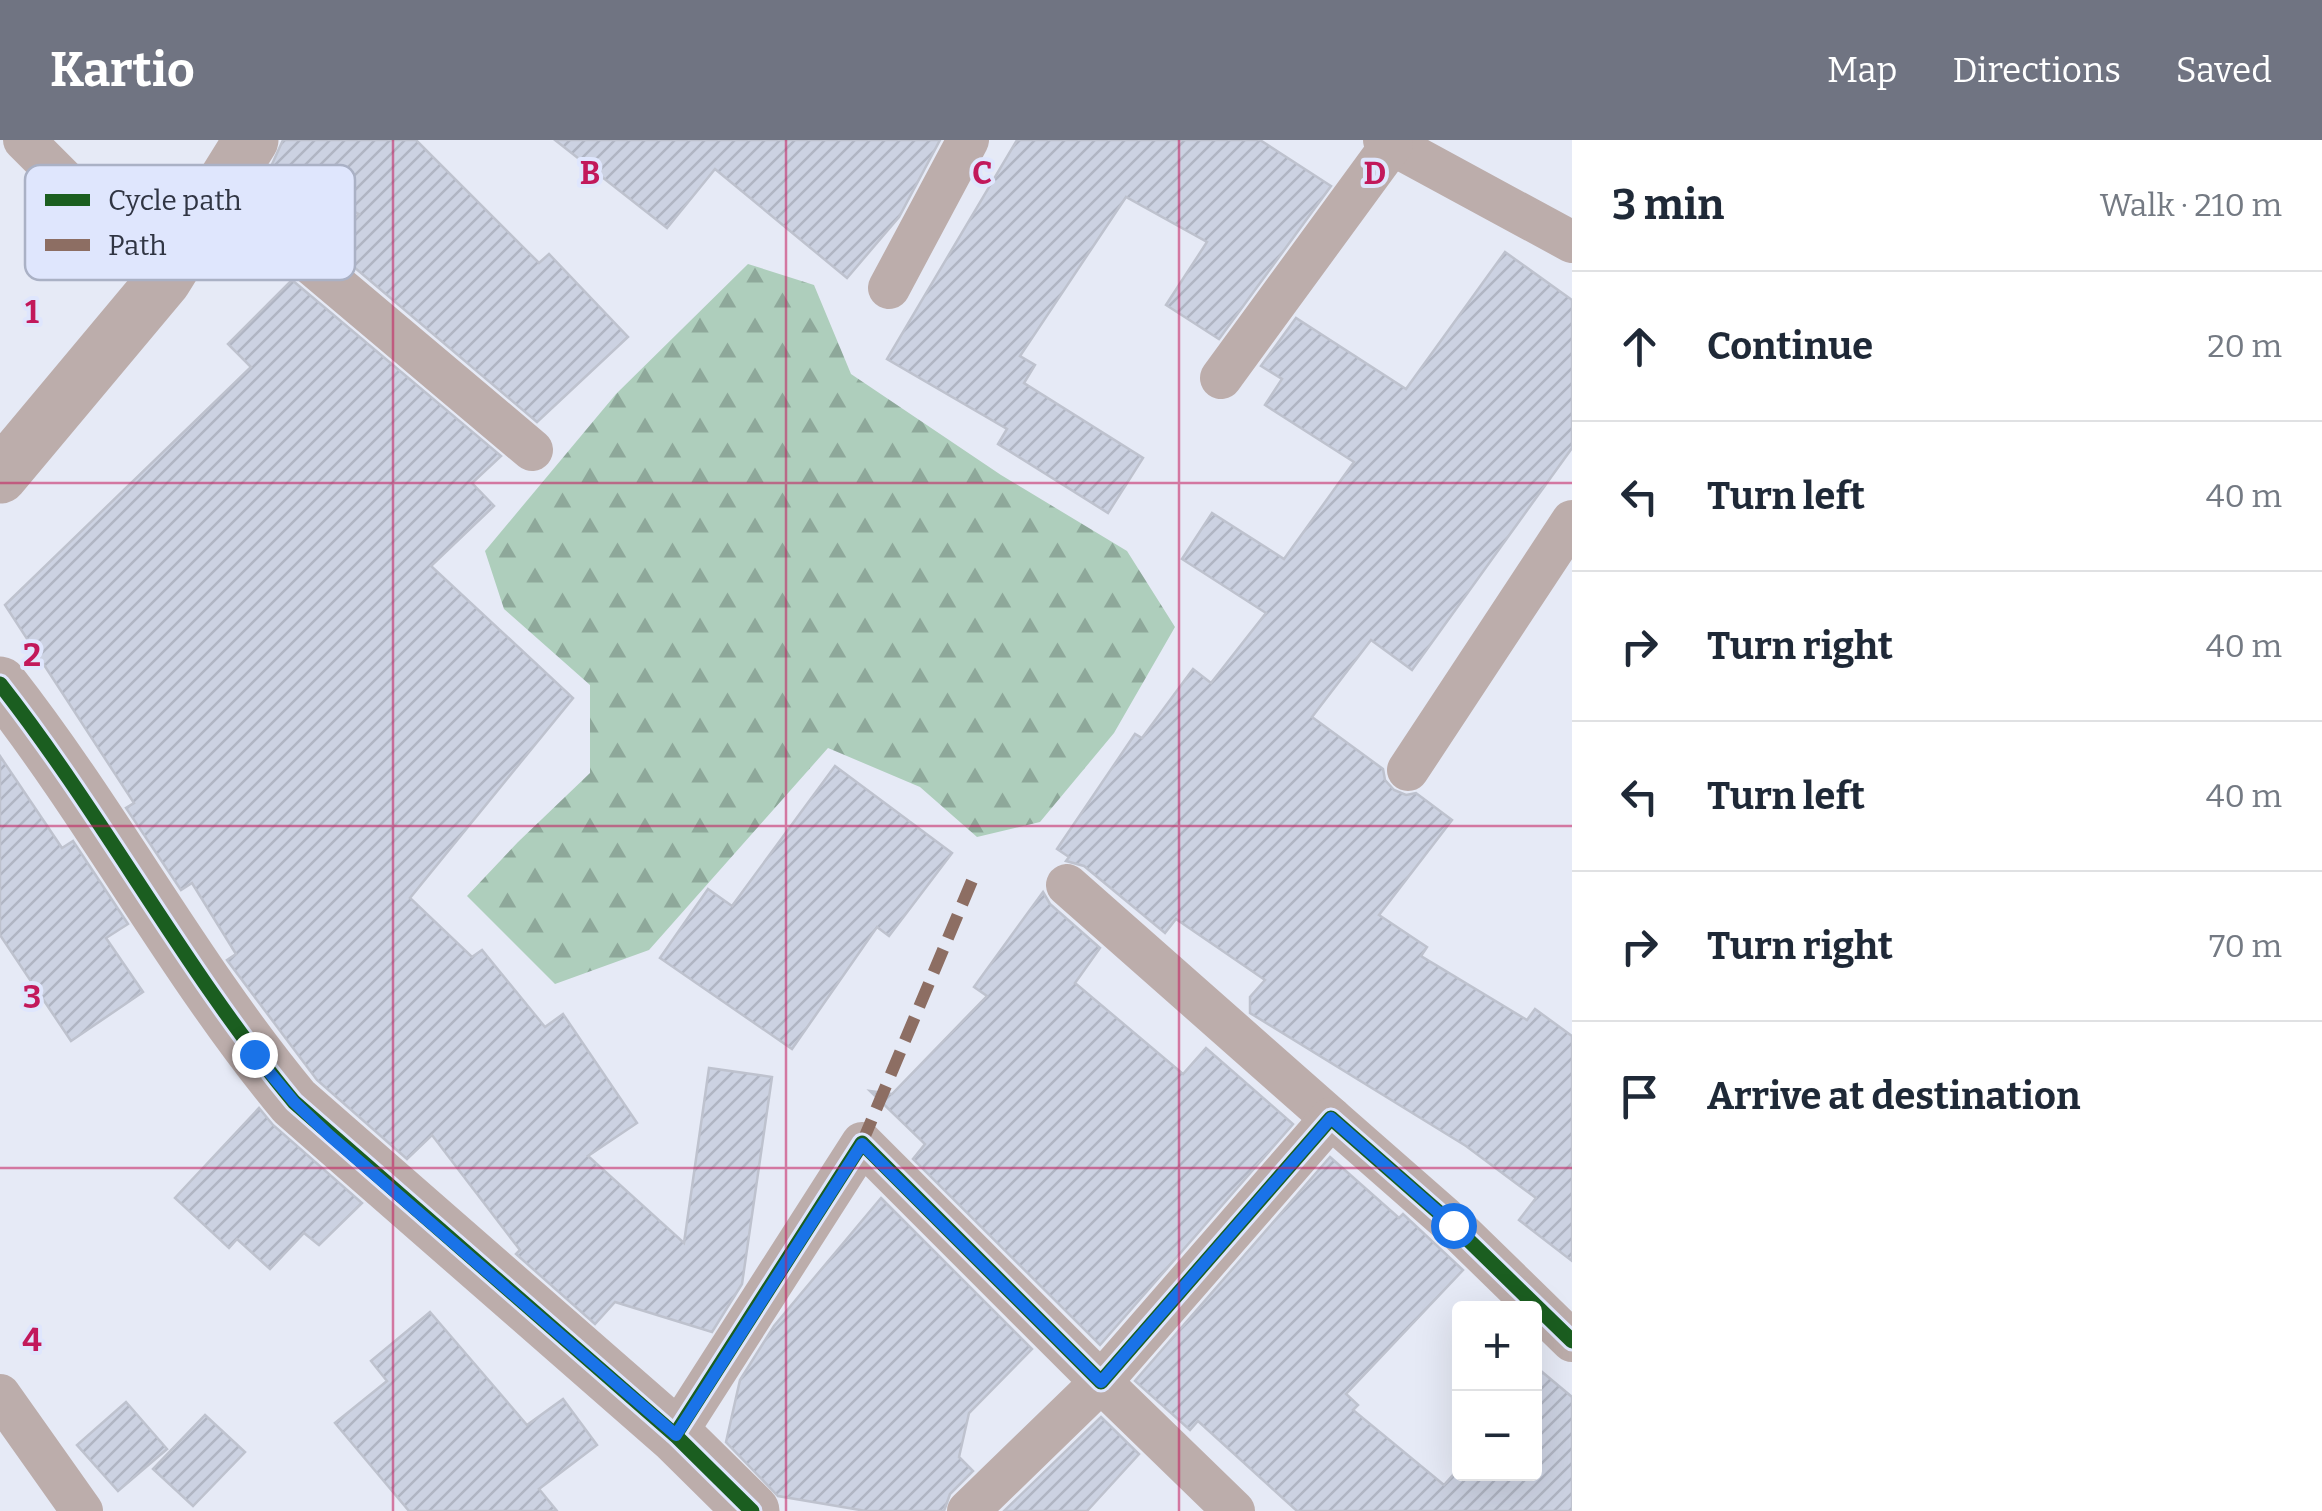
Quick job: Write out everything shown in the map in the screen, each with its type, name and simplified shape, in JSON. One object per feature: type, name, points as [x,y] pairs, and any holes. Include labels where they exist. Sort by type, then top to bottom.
[{"type":"street","points":[[24,140],[49,165]]},
{"type":"street","points":[[235,165],[251,140]]},
{"type":"street","points":[[890,288],[968,140]]},
{"type":"street","points":[[1221,378],[1388,142],[1572,242]]},
{"type":"street","points":[[0,476],[164,280]]},
{"type":"street","points":[[330,280],[532,450]]},
{"type":"street","points":[[1408,770],[1572,522]]},
{"type":"street","points":[[0,684],[80,793],[254,1054],[294,1102],[676,1435],[752,1511]]},
{"type":"street","points":[[1067,886],[1453,1225],[1572,1341]]},
{"type":"street","points":[[968,1511],[1101,1382],[1331,1118]]},
{"type":"street","points":[[676,1435],[862,1144],[1234,1511]]},
{"type":"street","points":[[0,1395],[82,1511]]},
{"type":"green space","points":[[748,264],[814,285],[851,374],[1001,475],[1127,551],[1175,627],[1114,733],[1040,822],[977,837],[920,787],[828,748],[649,950],[555,984],[467,896],[590,773],[590,685],[504,609],[485,551],[616,394]]},
{"type":"building","points":[[283,140],[416,140],[539,263],[549,254],[628,337],[537,422],[355,268],[355,218],[359,214],[355,212],[355,165],[272,165]]},
{"type":"building","points":[[555,140],[940,140],[899,217],[847,278],[715,169],[667,228]]},
{"type":"building","points":[[1017,140],[1260,140],[1331,186],[1219,339],[1166,305],[1207,242],[1126,197],[1020,356],[1035,365],[1024,383],[1143,458],[1108,513],[998,444],[1007,429],[887,359]]},
{"type":"building","points":[[1505,252],[1572,300],[1572,448],[1412,670],[1371,640],[1312,717],[1383,769],[1385,780],[1394,790],[1406,795],[1416,793],[1452,820],[1379,915],[1427,947],[1421,956],[1527,1020],[1535,1009],[1572,1036],[1572,1261],[1519,1220],[1536,1198],[1466,1146],[1250,1013],[1250,997],[1265,980],[1176,919],[1165,933],[1084,866],[1066,861],[1069,857],[1057,849],[1135,734],[1142,738],[1193,669],[1211,683],[1266,613],[1182,559],[1212,513],[1284,559],[1354,462],[1265,405],[1282,379],[1261,366],[1296,318],[1406,389]]},
{"type":"building","points":[[292,280],[501,456],[472,483],[494,506],[431,566],[573,698],[410,898],[472,957],[482,950],[545,1027],[563,1014],[637,1123],[588,1156],[684,1243],[709,1068],[772,1077],[742,1284],[712,1332],[615,1302],[595,1324],[516,1254],[520,1250],[432,1135],[407,1159],[317,1080],[227,960],[236,954],[192,883],[181,890],[126,808],[134,803],[5,605],[251,367],[228,344]]},
{"type":"building","points":[[0,756],[62,848],[73,841],[128,924],[106,938],[143,992],[71,1041],[0,935]]},
{"type":"building","points":[[835,766],[952,853],[889,936],[877,927],[792,1049],[660,958],[708,889],[732,906]]},
{"type":"building","points":[[1043,892],[1050,904],[1100,948],[1075,983],[1183,1074],[1206,1048],[1293,1124],[1100,1345],[913,1159],[925,1144],[870,1091],[892,1094],[987,996],[974,987]]},
{"type":"building","points":[[259,1108],[273,1125],[362,1203],[319,1245],[304,1233],[270,1269],[237,1239],[229,1248],[175,1198]]},
{"type":"building","points":[[1330,1157],[1399,1218],[1403,1214],[1463,1270],[1346,1394],[1358,1405],[1353,1410],[1444,1485],[1452,1476],[1452,1481],[1542,1481],[1542,1372],[1572,1397],[1572,1511],[1297,1511],[1198,1421],[1190,1430],[1135,1381]]},
{"type":"building","points":[[881,1198],[1032,1349],[969,1413],[959,1457],[973,1471],[950,1494],[944,1511],[866,1511],[778,1496],[726,1442],[740,1380],[774,1326]]},
{"type":"building","points":[[430,1312],[527,1425],[563,1399],[597,1445],[539,1489],[557,1511],[409,1511],[335,1423],[387,1381],[371,1361]]},
{"type":"building","points":[[126,1402],[167,1449],[118,1491],[77,1445]]},
{"type":"building","points":[[205,1415],[245,1452],[193,1506],[153,1469]]},
{"type":"building","points":[[1101,1417],[1139,1454],[1087,1511],[1004,1511]]},
{"type":"marked path","points":[[862,1143],[974,876]]},
{"type":"cycle path","points":[[0,684],[75,787],[217,1000],[294,1102],[675,1435],[752,1511]]},
{"type":"cycle path","points":[[675,1435],[862,1143],[1101,1382],[1331,1118],[1453,1225],[1572,1341]]},
{"type":"route","points":[[254,1054],[294,1102],[330,1136],[676,1435],[862,1144],[1101,1382],[1331,1118],[1453,1225]]}]
